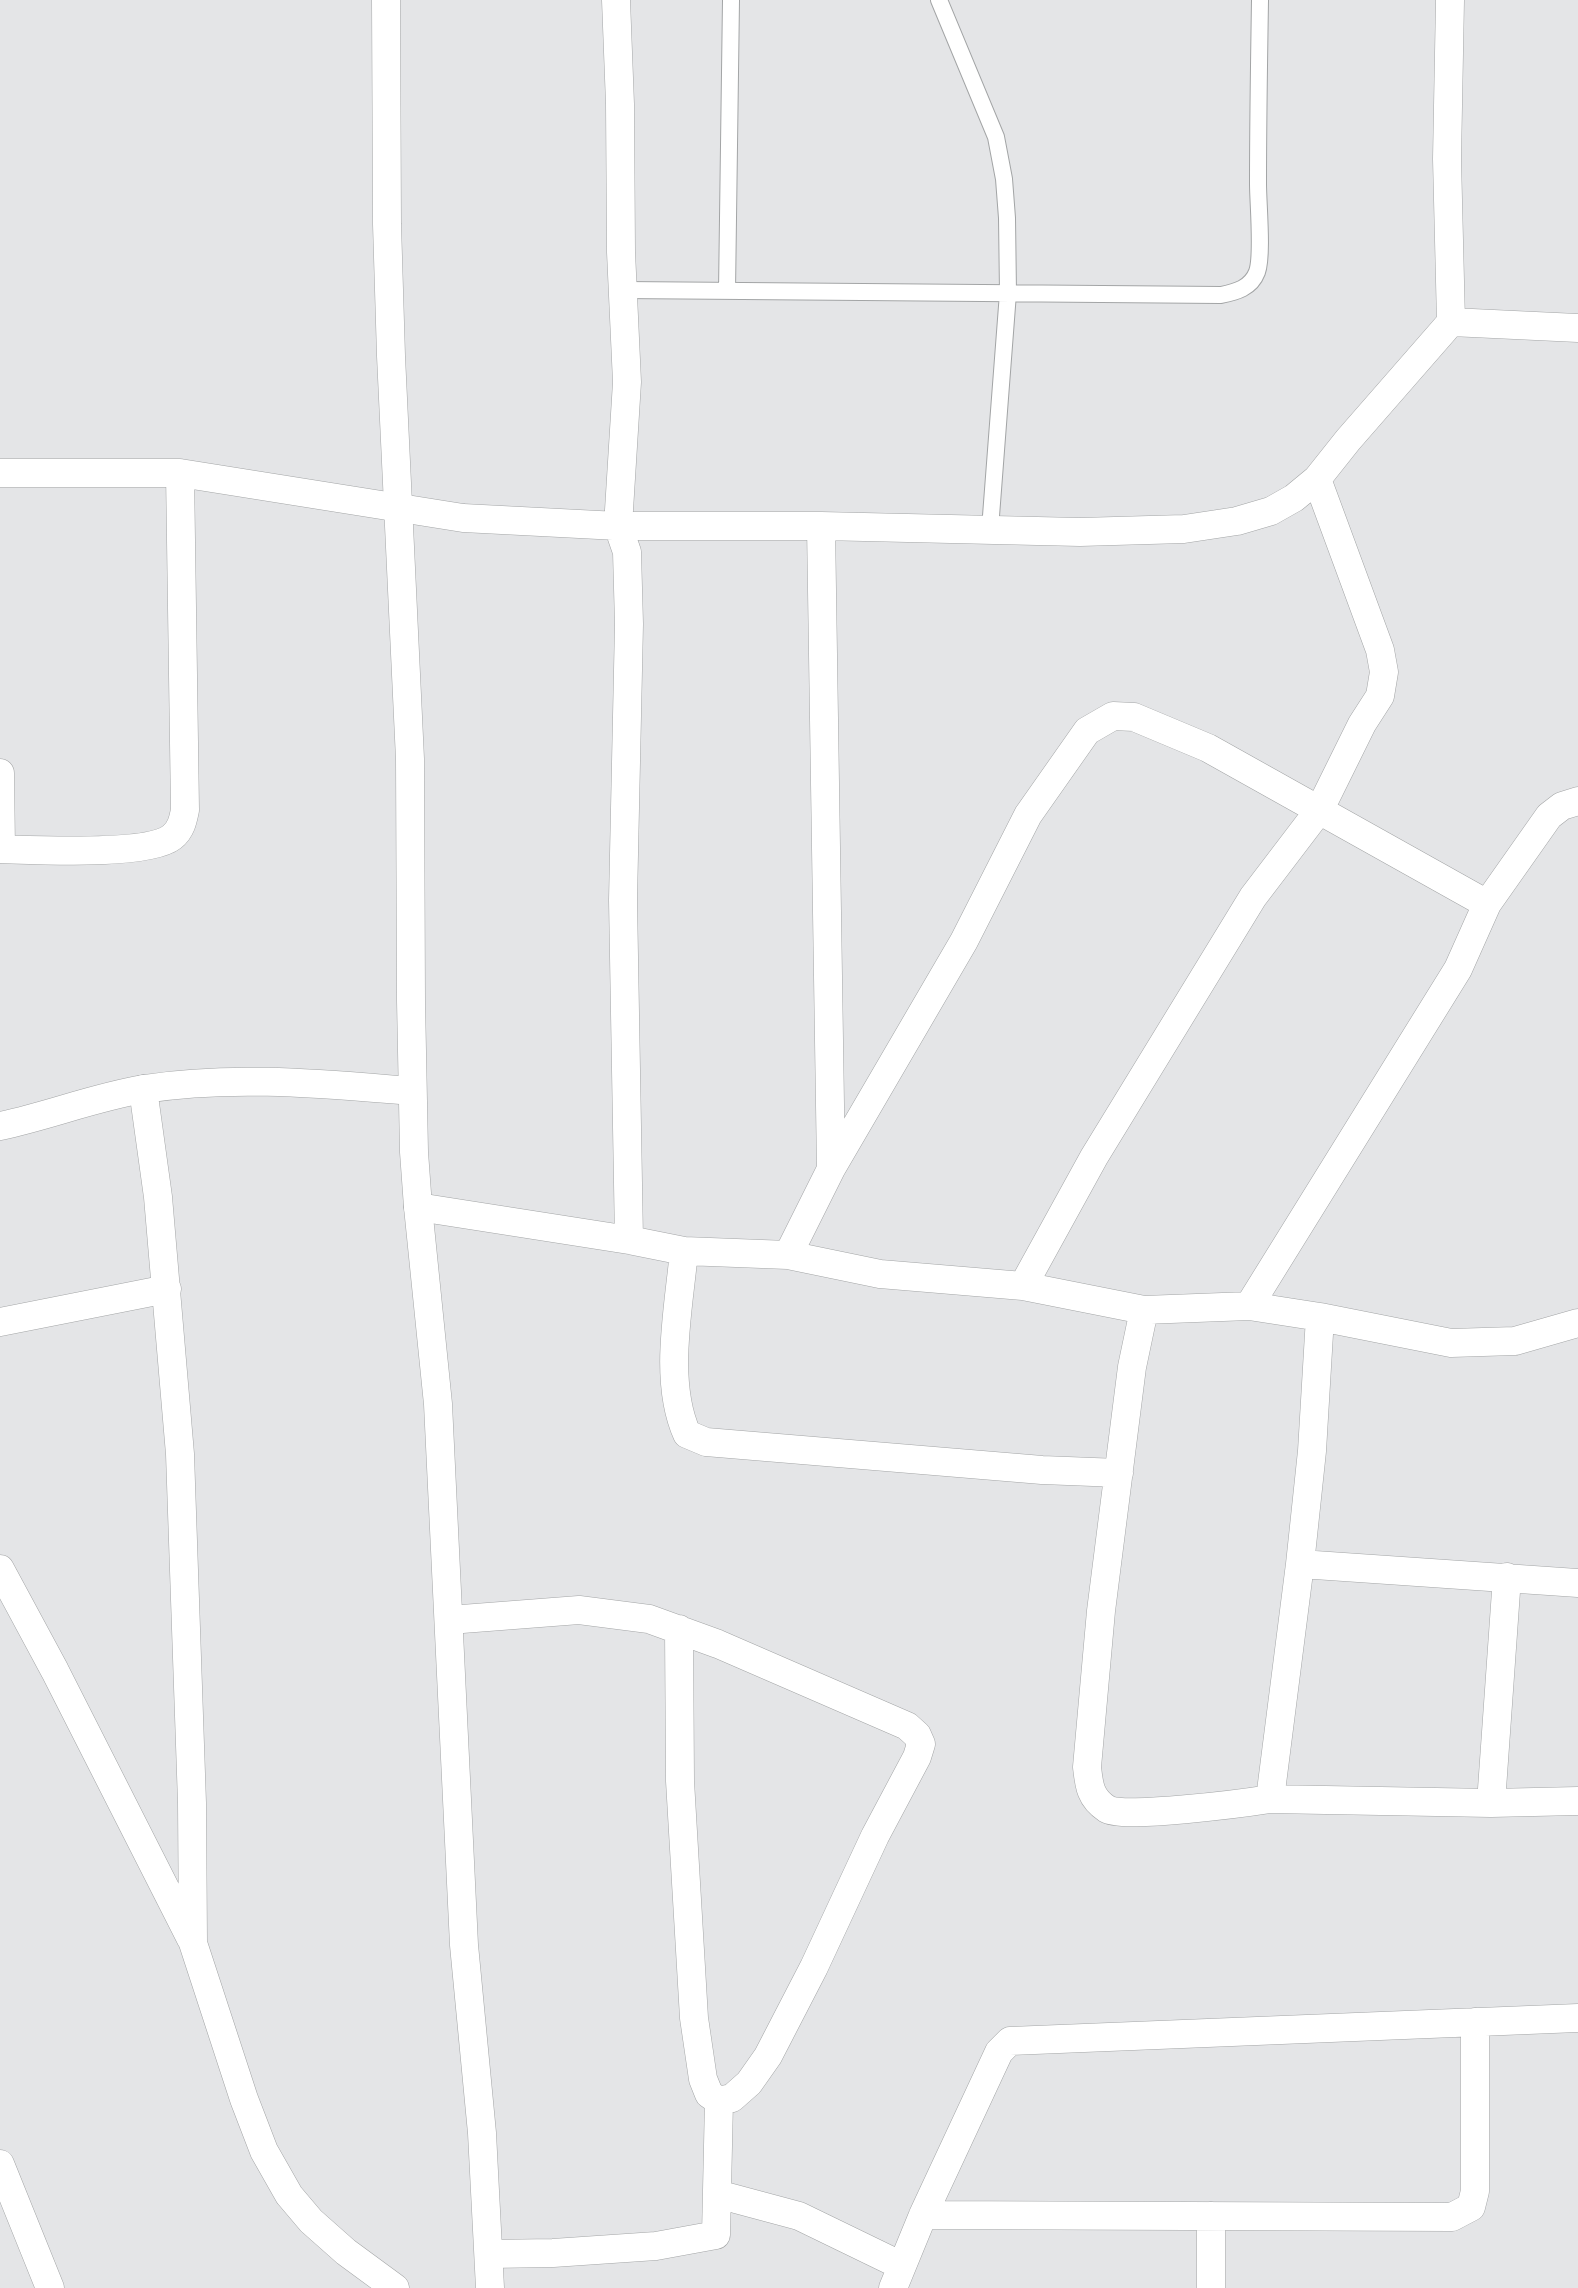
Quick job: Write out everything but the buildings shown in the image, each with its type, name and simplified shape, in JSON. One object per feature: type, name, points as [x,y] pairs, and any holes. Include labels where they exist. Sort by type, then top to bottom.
[{"type":"street","points":[[386,0],[387,224],[410,759],[412,1091],[418,1207],[438,1404],[464,1945],[482,2133],[490,2288]]},
{"type":"street","points":[[616,0],[627,382],[618,526],[627,552],[629,624],[623,900],[629,1240]]},
{"type":"street","points":[[0,473],[180,473],[283,491],[398,506],[463,518],[618,526],[821,526],[1090,532],[1184,529],[1237,522],[1271,511],[1294,498],[1317,479],[1348,440],[1451,322],[1447,159],[1450,0]]},
{"type":"street","points":[[1451,322],[1578,328]]},
{"type":"street","points":[[0,773],[1,850],[117,849],[152,846],[172,837],[182,825],[185,810],[180,473]]},
{"type":"street","points":[[1023,1286],[1094,1157],[1248,906],[1320,809],[1362,724],[1380,696],[1384,672],[1380,650],[1317,479]]},
{"type":"street","points":[[821,526],[831,1169]]},
{"type":"street","points":[[788,1254],[831,1169],[964,941],[1028,815],[1087,731],[1113,716],[1134,717],[1208,748],[1487,904]]},
{"type":"street","points":[[1249,1306],[1458,969],[1487,904],[1549,816],[1562,806],[1578,801]]},
{"type":"street","points":[[0,1126],[143,1089],[252,1081],[412,1091]]},
{"type":"street","points":[[143,1089],[158,1197],[180,1454],[192,1802],[193,1943]]},
{"type":"street","points":[[418,1207],[629,1240],[684,1251],[788,1254],[880,1274],[1023,1286],[1144,1310],[1249,1306],[1320,1317],[1451,1343],[1516,1342],[1578,1323]]},
{"type":"street","points":[[684,1251],[676,1341],[676,1398],[680,1418],[687,1434],[706,1442],[1042,1470],[1119,1473]]},
{"type":"street","points":[[0,1322],[167,1289]]},
{"type":"street","points":[[1144,1310],[1132,1368],[1099,1630],[1087,1767],[1089,1791],[1098,1802],[1109,1810],[1140,1811],[1204,1807],[1270,1799],[1491,1803],[1578,1801]]},
{"type":"street","points":[[1270,1799],[1300,1564],[1312,1451],[1320,1317]]},
{"type":"street","points":[[1300,1564],[1578,1583]]},
{"type":"street","points":[[0,1569],[55,1671],[193,1943],[225,2045],[250,2116],[264,2151],[288,2196],[310,2221],[346,2252],[395,2288]]},
{"type":"street","points":[[1491,1803],[1507,1578]]},
{"type":"street","points":[[449,1620],[579,1610],[649,1619],[679,1629],[858,1703],[907,1726],[917,1735],[921,1744],[917,1757],[875,1836],[814,1967],[768,2056],[749,2083],[732,2098],[719,2101],[709,2094],[703,2080],[694,2018],[680,1781],[679,1629]]},
{"type":"street","points":[[717,2194],[799,2216],[897,2277],[923,2215],[999,2052],[1010,2040],[1578,2018]]},
{"type":"street","points":[[923,2215],[1452,2217],[1471,2207],[1475,2191],[1475,2022]]},
{"type":"street","points":[[489,2254],[553,2253],[656,2246],[716,2234],[719,2101]]},
{"type":"street","points":[[0,2164],[9,2210],[50,2288]]},
{"type":"street","points":[[1211,2216],[1211,2288]]},
{"type":"lane","points":[[727,291],[731,0]]},
{"type":"lane","points":[[939,0],[996,137],[1004,180],[1007,218],[1008,293],[990,529]]},
{"type":"lane","points":[[623,290],[1220,295],[1238,292],[1248,284],[1257,272],[1259,256],[1260,0]]}]
